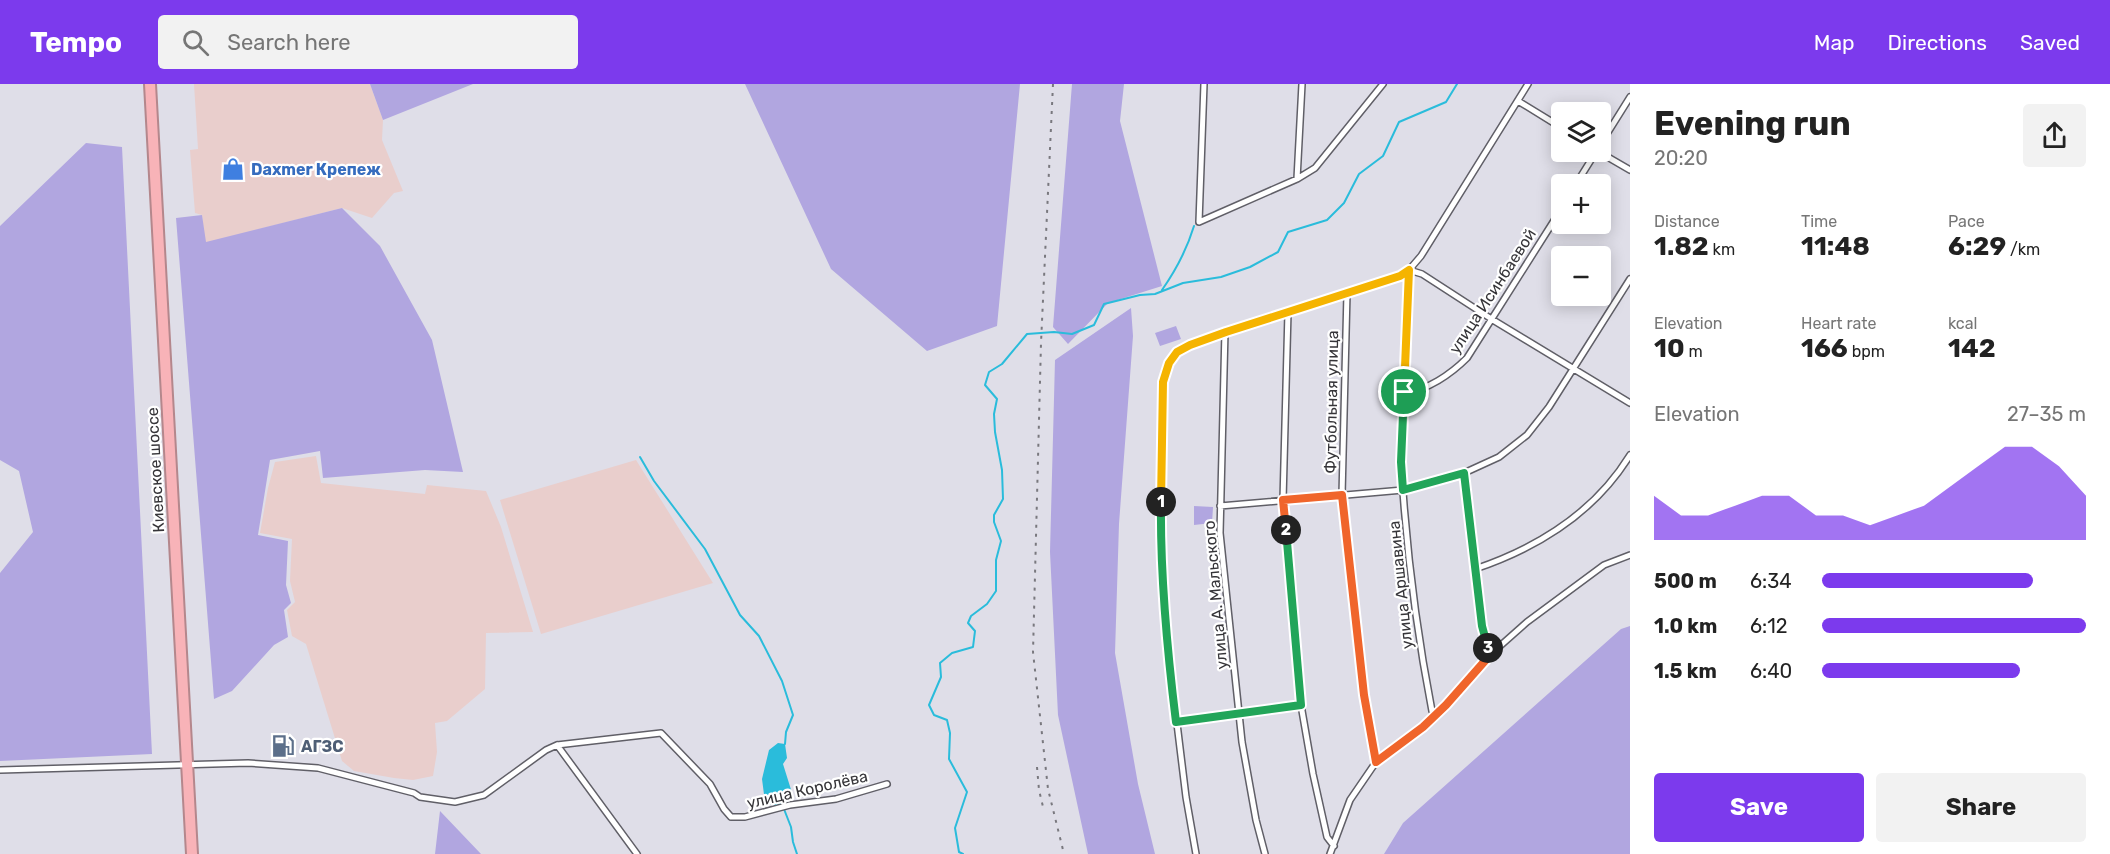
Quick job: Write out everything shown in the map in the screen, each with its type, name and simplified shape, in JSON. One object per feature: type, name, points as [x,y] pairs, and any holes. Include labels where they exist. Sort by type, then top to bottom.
[{"type":"highway","name":"Киевское шоссе","points":[[150,84],[192,854]]},
{"type":"street","points":[[1204,84],[1199,222],[1297,179],[1315,168],[1383,84]]},
{"type":"street","points":[[1297,179],[1302,84]]},
{"type":"street","points":[[1196,854],[1176,722],[1162,578],[1163,382],[1169,363],[1177,352],[1190,345],[1400,276],[1409,270],[1421,256],[1528,84]]},
{"type":"street","points":[[1611,127],[1630,97]]},
{"type":"street","points":[[1518,101],[1551,121]]},
{"type":"street","points":[[1611,160],[1630,170]]},
{"type":"street","name":"улица Исинбаевой","points":[[1404,392],[1423,387],[1458,367],[1470,355],[1551,226]]},
{"type":"street","points":[[1409,270],[1422,274],[1630,403]]},
{"type":"street","name":"улица Аршавина","points":[[1409,270],[1401,462],[1419,645],[1432,711],[1435,716]]},
{"type":"street","points":[[1220,506],[1403,490],[1464,473],[1499,457],[1527,435],[1549,407],[1630,279]]},
{"type":"street","name":"Футбольная улица","points":[[1347,293],[1342,495],[1364,695],[1376,762]]},
{"type":"street","points":[[1288,312],[1283,500],[1301,705],[1327,837],[1334,846]]},
{"type":"street","name":"улица А. Мальского","points":[[1226,332],[1220,534],[1242,742],[1256,820],[1265,854]]},
{"type":"street","points":[[1475,569],[1533,546],[1568,523],[1598,497],[1630,455]]},
{"type":"street","points":[[1464,473],[1482,626],[1491,654]]},
{"type":"street","points":[[1330,854],[1350,800],[1376,762],[1435,716],[1491,654],[1527,622],[1605,565],[1630,555]]},
{"type":"street","points":[[1176,722],[1301,705]]},
{"type":"street","name":"улица Королёва","points":[[557,745],[661,733],[710,784],[731,817],[745,817],[790,805],[836,799],[887,784]]},
{"type":"street","points":[[0,770],[223,762],[318,768],[414,793],[420,797],[455,802],[484,795],[546,750],[557,745],[637,854]]},
{"type":"shaded area","points":[[194,84],[370,84],[383,120],[382,140],[403,191],[394,193],[372,218],[342,208],[205,243],[202,215],[195,213],[190,150],[198,149]]},
{"type":"shaded area","points":[[370,84],[473,84],[383,120]]},
{"type":"shaded area","points":[[745,84],[1020,84],[997,326],[927,351],[831,269]]},
{"type":"shaded area","points":[[1072,84],[1124,84],[1120,121],[1162,286],[1108,303],[1068,344],[1053,327]]},
{"type":"shaded area","points":[[86,143],[122,147],[152,754],[0,761],[0,573],[33,532],[19,471],[0,460],[0,226]]},
{"type":"shaded area","points":[[342,208],[380,246],[432,340],[463,472],[425,470],[323,478],[320,451],[270,460],[258,535],[288,541],[286,585],[291,603],[284,610],[288,637],[274,645],[232,691],[214,699],[176,218],[202,215],[206,242]]},
{"type":"shaded area","points":[[1131,308],[1133,336],[1119,524],[1115,653],[1138,784],[1155,854],[1088,854],[1058,715],[1050,552],[1055,360]]},
{"type":"shaded area","points":[[1176,326],[1181,339],[1160,346],[1155,333]]},
{"type":"shaded area","points":[[316,456],[321,483],[425,494],[427,485],[486,491],[501,527],[533,632],[486,633],[485,689],[447,721],[435,723],[437,752],[433,776],[413,780],[394,778],[354,771],[342,761],[306,644],[292,636],[287,610],[295,602],[290,581],[292,539],[260,533],[275,462]]},
{"type":"shaded area","points":[[636,460],[713,583],[541,634],[500,500]]},
{"type":"shaded area","points":[[1194,506],[1213,507],[1212,523],[1194,525]]},
{"type":"shaded area","points":[[1630,626],[1630,854],[1384,854],[1403,823],[1621,629]]},
{"type":"shaded area","points":[[440,811],[481,854],[435,854]]},
{"type":"water","points":[[778,743],[785,744],[787,758],[783,764],[793,796],[792,800],[775,806],[765,802],[762,779],[769,750]]},
{"type":"waterway","points":[[963,854],[959,852],[955,828],[967,792],[949,759],[950,733],[947,720],[934,715],[929,705],[941,677],[940,663],[952,653],[973,647],[975,631],[968,623],[971,616],[987,604],[996,591],[996,560],[1001,541],[994,522],[994,515],[1003,499],[1002,470],[995,432],[994,414],[997,399],[985,385],[989,372],[1002,364],[1027,334],[1054,332],[1072,334],[1094,325],[1104,304],[1140,295],[1155,294],[1183,283],[1221,277],[1250,267],[1278,252],[1288,232],[1327,220],[1344,203],[1359,174],[1383,156],[1399,122],[1446,102],[1457,84]]},
{"type":"waterway","points":[[1162,290],[1181,259],[1194,226]]},
{"type":"waterway","points":[[640,457],[654,481],[705,549],[740,615],[759,636],[782,681],[793,715],[786,732],[785,744]]},
{"type":"waterway","points":[[782,804],[791,827],[797,854]]},
{"type":"railway","points":[[1053,84],[1041,343],[1033,652],[1048,789],[1064,854]]},
{"type":"railway","points":[[1037,767],[1044,811]]},
{"type":"place","name":"Daxmer Крепеж","points":[[233,169]]},
{"type":"place","name":"АГЗС","points":[[283,746]]},
{"type":"route","points":[[1409,270],[1404,392],[1401,462],[1403,490],[1464,473],[1482,626],[1491,654],[1446,705],[1423,727],[1376,762],[1364,695],[1342,495],[1283,500],[1301,705],[1176,722],[1162,578],[1163,382],[1169,363],[1177,352],[1190,345],[1400,276],[1409,270]]}]
